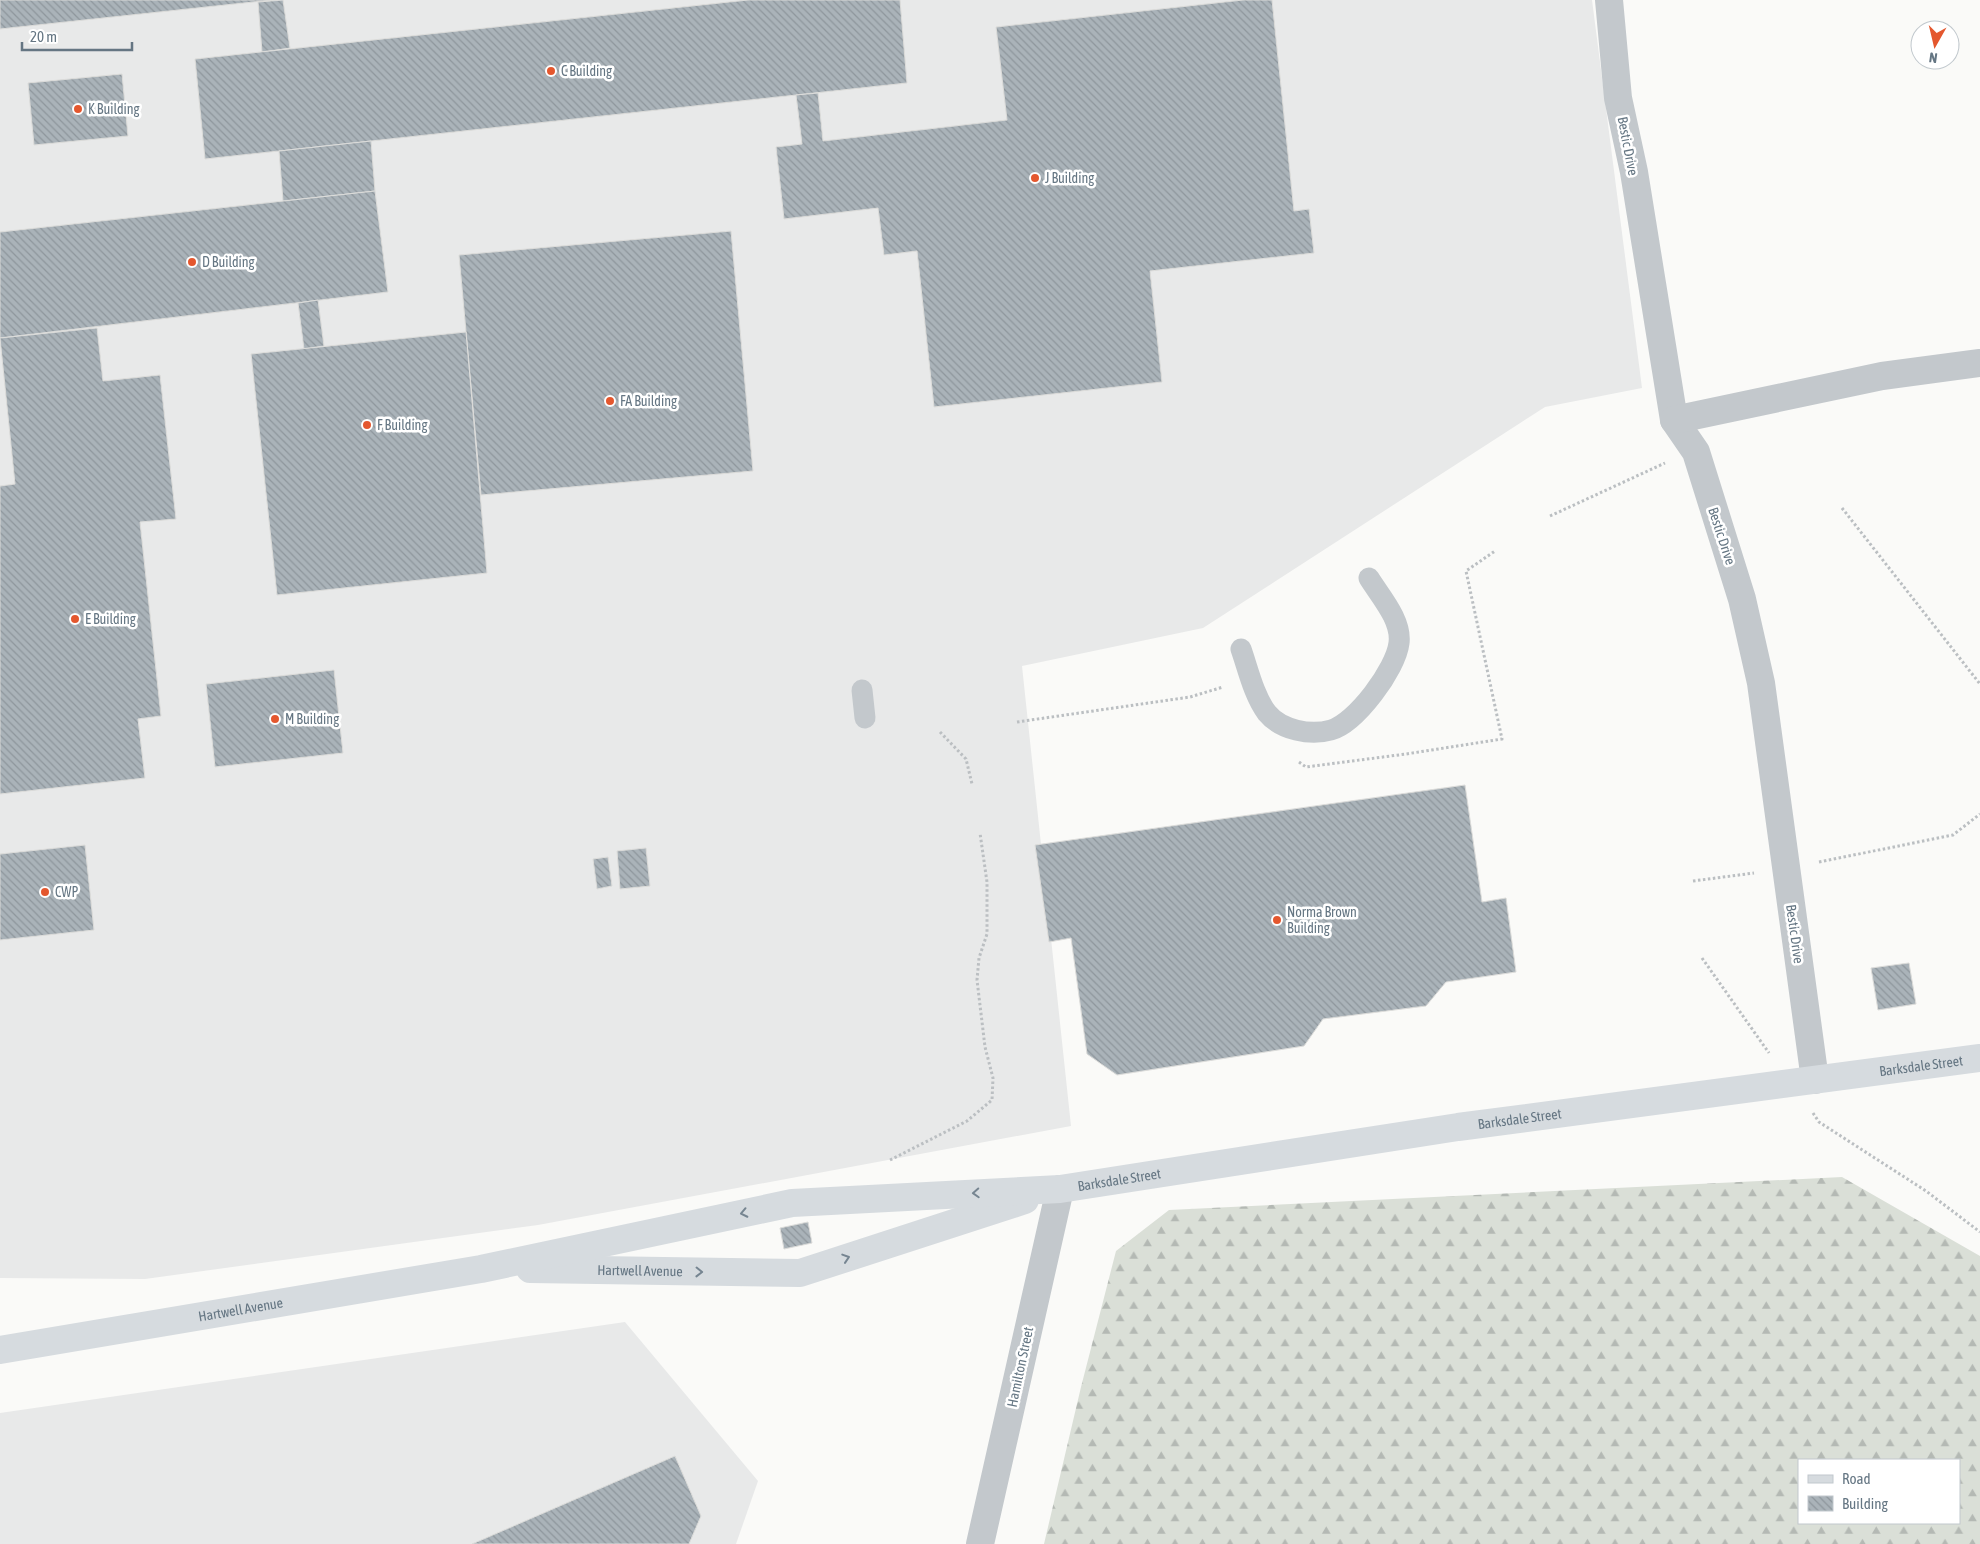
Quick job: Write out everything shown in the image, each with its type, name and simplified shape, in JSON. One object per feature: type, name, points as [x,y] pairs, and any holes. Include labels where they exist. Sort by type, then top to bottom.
[{"type":"street","name":"Bestic Drive","points":[[1609,0],[1618,98],[1634,172],[1674,420],[1696,452],[1742,599],[1761,683],[1815,1080]]},
{"type":"street","points":[[1674,420],[1882,376],[1980,364]]},
{"type":"street","name":"Barksdale Street","points":[[792,1203],[1060,1189],[1458,1128],[1980,1058]]},
{"type":"street","name":"Barksdale Street","points":[[800,1273],[1060,1189]]},
{"type":"street","name":"Hamilton Street","points":[[980,1544],[1060,1189]]},
{"type":"street","name":"Hartwell Avenue","points":[[0,1350],[481,1269],[792,1203]]},
{"type":"street","name":"Hartwell Avenue","points":[[481,1269],[800,1273]]},
{"type":"lane","points":[[1241,649],[1259,697],[1268,713],[1288,728],[1312,732],[1332,730],[1352,717],[1373,693],[1394,662],[1400,642],[1396,622],[1369,578]]},
{"type":"lane","points":[[862,690],[865,718]]},
{"type":"path","points":[[1550,516],[1670,460]]},
{"type":"path","points":[[1842,508],[1980,684]]},
{"type":"path","points":[[940,732],[966,759],[972,784]]},
{"type":"path","points":[[1693,881],[1787,868],[1953,835],[1980,814]]},
{"type":"path","points":[[890,1160],[967,1121],[992,1100],[993,1078],[985,1047],[977,980],[979,958],[986,934],[987,882],[980,833]]},
{"type":"shaded area","points":[[0,0],[1592,0],[1642,388],[1545,407],[1203,628],[1022,666],[1071,1126],[538,1225],[145,1279],[0,1278]]},
{"type":"shaded area","points":[[625,1322],[758,1481],[736,1544],[0,1544],[0,1413]]},
{"type":"green space","points":[[1842,1177],[1980,1256],[1980,1544],[1044,1544],[1081,1387],[1116,1251],[1169,1210]]},
{"type":"building","points":[[0,0],[272,0],[0,29]]},
{"type":"building","points":[[283,0],[290,48],[262,52],[258,2]]},
{"type":"building","name":"C Building","points":[[748,0],[900,0],[907,83],[205,159],[195,59]]},
{"type":"building","name":"J Building","points":[[1243,0],[1272,0],[1294,211],[1309,209],[1314,253],[1150,271],[1162,382],[934,407],[917,251],[884,255],[878,208],[784,219],[776,147],[802,144],[796,95],[818,93],[823,141],[1007,120],[996,27]]},
{"type":"building","name":"K Building","points":[[122,74],[128,136],[34,145],[28,83]]},
{"type":"building","points":[[371,141],[375,191],[283,201],[279,151]]},
{"type":"building","name":"D Building","points":[[375,191],[388,292],[0,338],[0,232]]},
{"type":"building","name":"FA Building","points":[[731,231],[753,471],[481,495],[459,255]]},
{"type":"building","points":[[318,300],[324,346],[304,349],[298,303]]},
{"type":"building","name":"E Building","points":[[97,328],[103,381],[160,375],[176,519],[140,522],[161,716],[138,719],[145,778],[0,794],[0,486],[15,484],[0,338]]},
{"type":"building","name":"F Building","points":[[466,332],[487,573],[277,595],[251,354]]},
{"type":"building","name":"M Building","points":[[334,670],[343,753],[215,767],[206,684]]},
{"type":"building","name":"Norma Brown Building","points":[[1465,785],[1482,902],[1506,898],[1516,972],[1446,982],[1426,1006],[1323,1019],[1304,1046],[1117,1075],[1087,1054],[1071,938],[1049,942],[1035,845]]},
{"type":"building","name":"CWP","points":[[85,845],[94,930],[0,940],[0,854]]},
{"type":"building","points":[[646,848],[650,886],[620,889],[617,851]]},
{"type":"building","points":[[608,857],[612,886],[597,889],[593,859]]},
{"type":"building","points":[[1909,963],[1916,1004],[1878,1010],[1871,968]]},
{"type":"building","points":[[808,1222],[812,1243],[784,1249],[780,1228]]},
{"type":"building","points":[[675,1456],[701,1516],[689,1544],[472,1544]]},
{"type":"place","name":"C Building","points":[[551,71]]},
{"type":"place","name":"K Building","points":[[78,109]]},
{"type":"place","name":"J Building","points":[[1035,178]]},
{"type":"place","name":"D Building","points":[[192,262]]},
{"type":"place","name":"FA Building","points":[[610,401]]},
{"type":"place","name":"F Building","points":[[367,425]]},
{"type":"place","name":"E Building","points":[[75,619]]},
{"type":"place","name":"M Building","points":[[275,719]]},
{"type":"place","name":"CWP","points":[[45,892]]},
{"type":"place","name":"Norma Brown Building","points":[[1277,920]]}]
